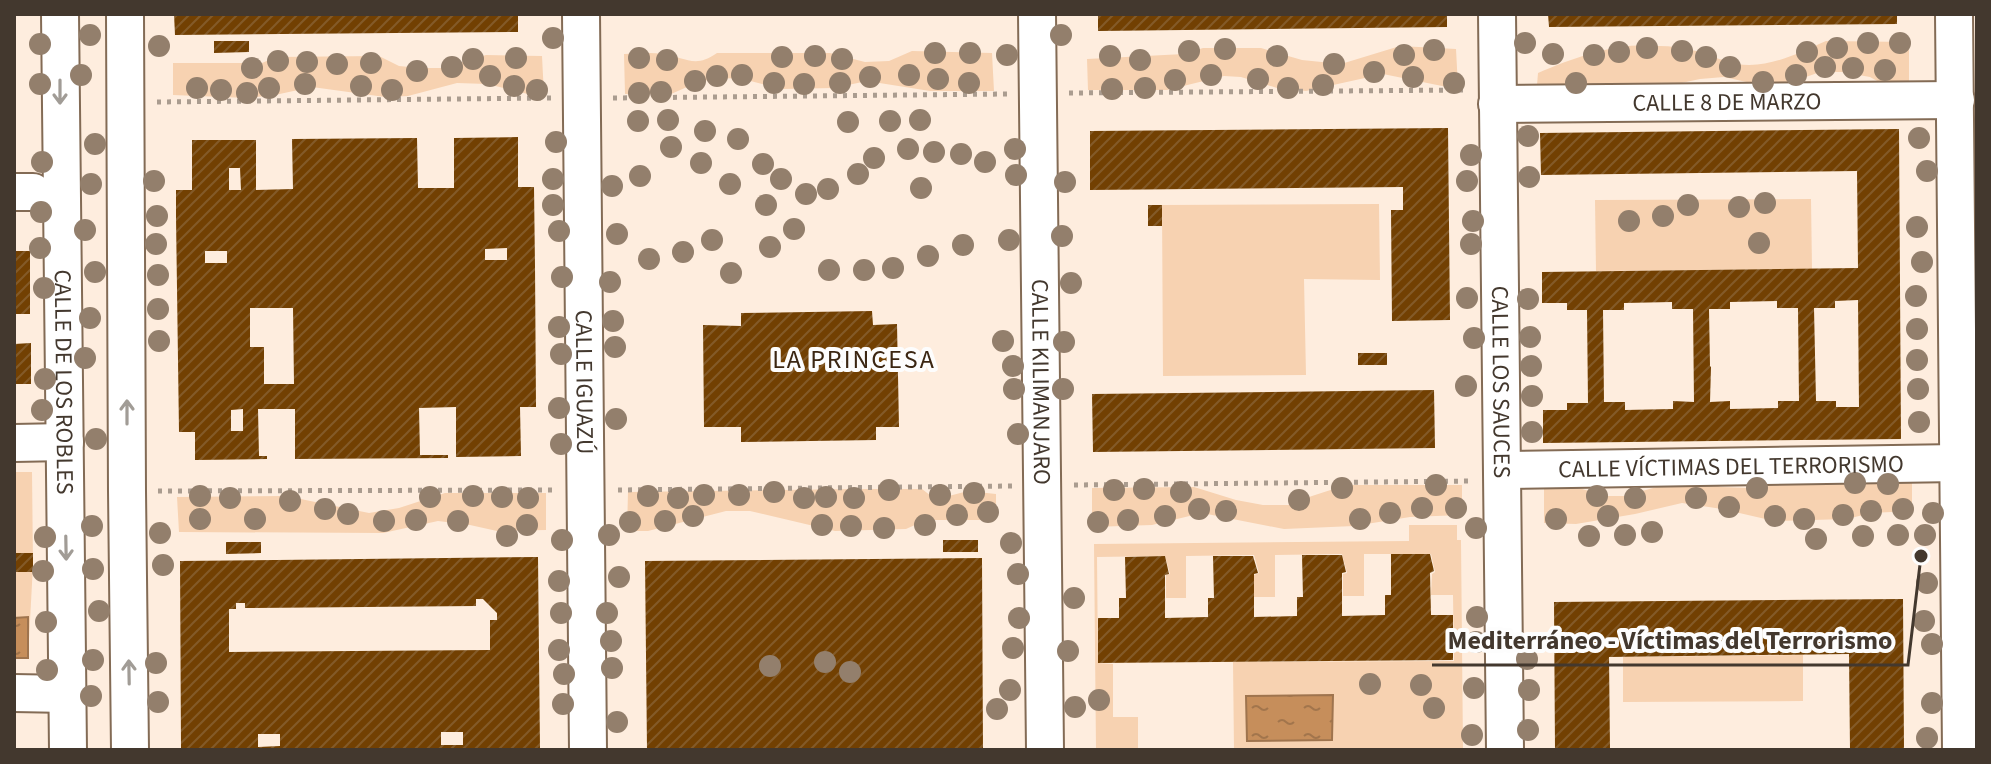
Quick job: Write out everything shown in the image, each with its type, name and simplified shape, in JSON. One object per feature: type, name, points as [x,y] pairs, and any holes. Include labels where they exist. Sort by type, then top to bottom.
[{"type":"street","name":"CALLE DE LOS ROBLES","points":[[60,14],[68,750]]},
{"type":"street","points":[[125,14],[130,750]]},
{"type":"street","name":"CALLE IGUAZÚ","points":[[581,14],[588,750]]},
{"type":"street","name":"CALLE KILIMANJARO","points":[[1037,14],[1045,750]]},
{"type":"street","name":"CALLE LOS SAUCES","points":[[1497,14],[1505,750]]},
{"type":"street","points":[[1954,14],[1961,750]]},
{"type":"street","name":"CALLE 8 DE MARZO","points":[[1497,104],[1956,100]]},
{"type":"street","points":[[14,443],[65,442]]},
{"type":"street","name":"CALLE VÍCTIMAS DEL TERRORISMO","points":[[1503,470],[1958,463]]},
{"type":"street","points":[[14,693],[68,694]]},
{"type":"shaded area","points":[[1826,41],[1909,42],[1909,82],[1881,83],[1870,77],[1820,72],[1792,82],[1760,85],[1724,77],[1672,85],[1537,85],[1538,73],[1582,56],[1628,46],[1673,47],[1749,65],[1783,59]]},
{"type":"shaded area","points":[[1400,46],[1456,49],[1458,87],[1383,74],[1306,91],[1224,76],[1167,90],[1088,90],[1087,59],[1184,54],[1203,48],[1261,48],[1302,60],[1341,64]]},
{"type":"shaded area","points":[[912,51],[992,53],[994,91],[930,91],[867,81],[834,88],[781,89],[739,78],[711,79],[671,94],[625,94],[624,54],[657,53],[696,61],[717,53],[830,53],[865,62],[889,61]]},
{"type":"shaded area","points":[[486,55],[542,56],[544,95],[487,84],[457,83],[408,96],[385,97],[312,87],[247,98],[173,95],[173,63],[262,63],[276,57],[379,56],[399,66],[443,68]]},
{"type":"shaded area","points":[[1811,199],[1812,269],[1596,271],[1595,200]]},
{"type":"shaded area","points":[[1379,204],[1380,280],[1304,279],[1306,375],[1163,376],[1162,205]]},
{"type":"shaded area","points":[[14,472],[32,472],[33,565],[28,658],[14,658]]},
{"type":"shaded area","points":[[1703,481],[1721,487],[1748,488],[1784,482],[1912,482],[1912,511],[1871,513],[1847,519],[1774,521],[1682,503],[1576,524],[1544,523],[1544,485],[1572,486],[1606,496],[1625,496],[1674,482]]},
{"type":"shaded area","points":[[1346,485],[1462,485],[1462,515],[1410,517],[1354,526],[1284,529],[1202,513],[1152,525],[1092,527],[1092,488],[1194,487],[1236,500],[1288,505]]},
{"type":"shaded area","points":[[922,489],[931,496],[945,497],[968,491],[996,494],[996,520],[926,520],[906,529],[835,531],[750,511],[726,511],[648,531],[627,531],[628,492]]},
{"type":"shaded area","points":[[445,493],[546,493],[546,530],[497,531],[438,521],[383,533],[179,532],[177,497],[286,496],[369,513],[399,508]]},
{"type":"shaded area","points":[[1409,525],[1457,525],[1457,540],[1461,540],[1463,750],[1234,750],[1233,662],[1454,661],[1453,595],[1431,595],[1432,574],[1435,572],[1431,554],[1364,554],[1364,596],[1343,596],[1343,574],[1347,573],[1342,554],[1275,555],[1275,597],[1254,597],[1254,575],[1259,573],[1254,555],[1186,556],[1186,598],[1166,598],[1166,575],[1170,574],[1165,556],[1097,557],[1098,663],[1113,664],[1113,717],[1138,717],[1138,750],[1096,750],[1094,544],[1409,541]]},
{"type":"shaded area","points":[[1803,655],[1803,701],[1623,702],[1623,657]]},
{"type":"water","points":[[28,617],[28,658],[14,658],[14,618]]},
{"type":"water","points":[[1333,695],[1332,740],[1247,741],[1246,696]]},
{"type":"building","points":[[174,14],[518,14],[518,32],[175,35]]},
{"type":"building","points":[[1098,14],[1447,14],[1447,27],[1098,31]]},
{"type":"building","points":[[1548,14],[1897,14],[1897,24],[1549,27]]},
{"type":"building","points":[[214,41],[249,41],[249,52],[214,53]]},
{"type":"building","points":[[1448,128],[1450,320],[1392,321],[1391,210],[1403,210],[1403,187],[1090,190],[1090,131]]},
{"type":"building","points":[[1899,129],[1901,439],[1543,443],[1543,410],[1567,410],[1567,403],[1588,403],[1587,310],[1567,310],[1567,303],[1542,303],[1542,272],[1858,268],[1857,171],[1541,175],[1540,133]],"holes":[[[1858,300],[1859,407],[1836,407],[1836,401],[1816,401],[1814,308],[1835,308],[1835,301]],[[1777,301],[1777,308],[1798,308],[1799,401],[1778,401],[1778,408],[1730,409],[1730,401],[1710,402],[1709,309],[1730,309],[1730,302]],[[1672,302],[1672,309],[1693,309],[1694,402],[1673,401],[1673,409],[1625,410],[1625,402],[1604,402],[1603,310],[1624,310],[1624,303]]]},
{"type":"building","points":[[518,137],[518,187],[534,187],[536,407],[520,407],[521,456],[456,457],[456,407],[419,408],[420,455],[448,455],[448,458],[295,459],[295,409],[258,409],[259,456],[267,456],[267,459],[195,460],[195,432],[179,432],[176,217],[176,190],[192,190],[192,140],[256,140],[256,190],[293,189],[292,139],[417,138],[418,188],[454,188],[454,138]],"holes":[[[229,168],[240,168],[241,190],[229,190]],[[507,248],[507,260],[485,260],[485,249]],[[205,251],[227,251],[227,263],[205,263]],[[250,308],[293,308],[294,384],[264,384],[264,347],[250,347]],[[243,409],[243,431],[231,431],[231,410]]]},
{"type":"building","points":[[1148,205],[1162,205],[1162,226],[1148,226]]},
{"type":"building","points":[[14,251],[30,251],[30,314],[14,314]]},
{"type":"building","points":[[872,311],[873,325],[897,324],[899,427],[876,427],[876,440],[741,442],[741,427],[704,427],[703,325],[741,326],[741,313]]},
{"type":"building","points":[[31,343],[31,384],[14,384],[14,344]]},
{"type":"building","points":[[1358,353],[1387,353],[1387,365],[1358,365]]},
{"type":"building","points":[[1434,390],[1435,448],[1093,452],[1092,394]]},
{"type":"building","points":[[943,540],[978,540],[978,552],[943,552]]},
{"type":"building","points":[[226,542],[261,542],[261,553],[226,554]]},
{"type":"building","points":[[14,553],[33,553],[33,572],[14,572]]},
{"type":"building","points":[[1391,554],[1430,554],[1434,571],[1430,573],[1431,615],[1453,615],[1453,660],[1098,663],[1098,618],[1119,618],[1119,598],[1126,598],[1125,557],[1165,556],[1169,574],[1165,575],[1165,618],[1208,617],[1208,598],[1214,598],[1213,556],[1253,556],[1258,573],[1254,574],[1254,617],[1297,616],[1297,597],[1303,597],[1302,555],[1342,555],[1346,572],[1342,573],[1342,616],[1385,615],[1385,595],[1391,595]]},
{"type":"building","points":[[538,557],[540,750],[181,750],[180,561]],"holes":[[[476,599],[483,599],[497,613],[497,620],[490,620],[490,650],[229,652],[229,609],[236,609],[236,603],[245,603],[245,608],[476,606]],[[441,732],[463,732],[463,745],[441,745]],[[258,734],[280,734],[280,746],[258,747]]]},
{"type":"building","points":[[982,558],[983,750],[647,750],[645,561]]},
{"type":"building","points":[[1903,599],[1904,750],[1850,750],[1849,654],[1609,657],[1610,750],[1555,750],[1554,602]]},
{"type":"place","name":"Mediterráneo - Víctimas del Terrorismo","points":[[1921,556]]},
{"type":"district","name":"LA PRINCESA","points":[[854,359]]}]
